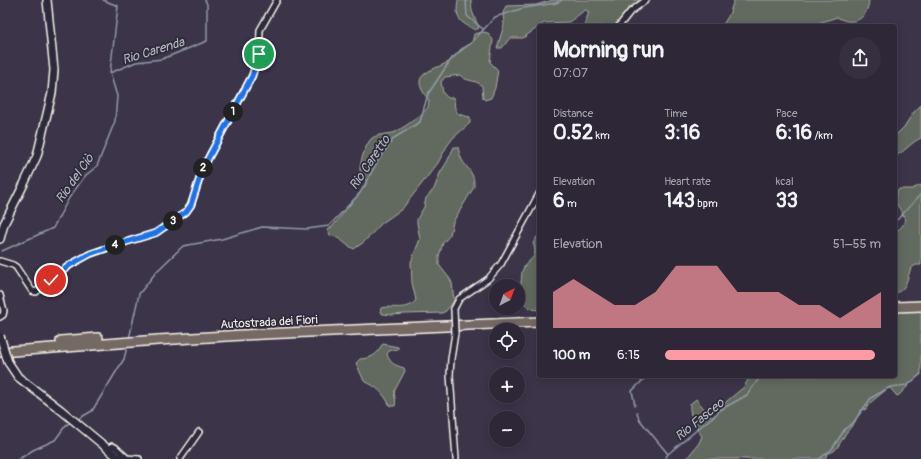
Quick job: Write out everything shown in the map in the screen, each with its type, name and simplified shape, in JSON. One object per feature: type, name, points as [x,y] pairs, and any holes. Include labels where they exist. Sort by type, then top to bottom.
[{"type":"highway","points":[[897,301],[921,300]]},
{"type":"highway","points":[[897,307],[921,306]]},
{"type":"highway","name":"Autostrada dei Fiori","points":[[0,346],[202,331],[537,316]]},
{"type":"highway","name":"Autostrada dei Fiori","points":[[0,352],[248,334],[537,322]]},
{"type":"main road","points":[[0,239],[4,224],[37,156],[52,93],[54,70],[47,0]]},
{"type":"main road","points":[[0,336],[8,362],[14,373],[120,459]]},
{"type":"street","points":[[0,261],[13,265],[32,291],[36,292],[70,265],[90,254],[156,233],[186,212],[191,205],[203,168],[252,76],[259,54],[260,30],[277,0]]},
{"type":"street","points":[[620,24],[630,12],[646,0]]},
{"type":"street","points":[[456,459],[450,375],[455,333],[454,309],[460,299],[488,279],[501,264],[537,198]]},
{"type":"street","points":[[0,295],[4,311],[3,315],[0,317]]},
{"type":"street","points":[[180,459],[199,432]]},
{"type":"street","points":[[108,448],[112,446],[115,447],[127,458],[139,459]]},
{"type":"green space","points":[[458,0],[471,0],[472,11],[479,28],[475,30],[459,19],[457,12]]},
{"type":"green space","points":[[553,0],[644,0],[631,8],[618,24],[585,24],[589,12],[585,10],[569,22],[537,24],[537,28],[523,38],[510,38],[502,48],[497,48],[504,25],[503,13],[506,6],[536,5]]},
{"type":"green space","points":[[734,0],[869,0],[866,12],[859,19],[854,21],[843,20],[837,17],[816,24],[723,24],[729,15]]},
{"type":"green space","points":[[483,32],[488,33],[493,40],[490,62],[498,70],[495,88],[491,98],[485,100],[483,98],[482,86],[477,82],[465,79],[460,75],[445,77],[441,82],[443,93],[448,98],[454,98],[457,112],[461,115],[470,117],[470,123],[453,138],[438,163],[402,209],[382,223],[364,242],[354,249],[337,237],[330,235],[327,230],[332,227],[366,185],[366,180],[361,174],[360,169],[364,153],[370,140],[382,134],[396,132],[412,122],[426,110],[429,101],[420,84],[421,77],[452,60],[461,49],[472,43],[474,34]]},
{"type":"green space","points":[[921,105],[921,138],[897,155],[897,134],[904,127],[913,113]]},
{"type":"green space","points":[[454,147],[458,147],[461,158],[472,175],[474,187],[453,222],[450,235],[443,243],[439,256],[439,265],[452,283],[454,301],[446,311],[442,313],[383,314],[380,312],[381,308],[409,306],[416,300],[412,283],[411,262],[420,239],[417,219],[424,207],[426,198],[434,189],[440,173]]},
{"type":"green space","points":[[921,185],[921,265],[916,265],[911,268],[905,286],[897,292],[897,230],[902,226],[904,216],[897,204],[897,193],[899,189],[912,189]]},
{"type":"green space","points":[[537,237],[537,310],[528,307],[525,304],[525,279],[521,279],[522,271],[525,265],[534,256],[535,249],[533,243]]},
{"type":"green space","points":[[921,310],[921,373],[899,395],[897,396],[890,388],[887,389],[870,403],[865,410],[863,409],[860,411],[855,422],[837,448],[827,454],[825,459],[687,458],[699,443],[702,436],[690,413],[690,404],[696,399],[713,418],[727,401],[744,387],[749,378],[897,378],[897,311]]},
{"type":"green space","points":[[383,344],[398,347],[398,349],[389,351],[387,354],[391,362],[404,368],[405,371],[395,390],[395,406],[390,406],[379,390],[373,385],[364,381],[356,363],[360,359],[370,357],[375,354]]},
{"type":"waterway","name":"Rio del Ciò","points":[[2,251],[53,228],[69,198],[85,176],[97,166],[115,121],[117,96],[110,73],[118,6],[103,0]]},
{"type":"waterway","name":"Rio Carenda","points":[[110,73],[136,62],[162,59],[207,41],[207,4],[205,0]]},
{"type":"waterway","points":[[466,0],[467,16],[483,29]]},
{"type":"waterway","name":"Rio Caretto","points":[[129,339],[139,294],[157,271],[183,246],[222,239],[262,227],[307,229],[329,226],[360,193],[379,159],[394,138],[420,122],[428,94],[452,58],[473,41],[495,17],[524,8],[556,3],[562,0]]},
{"type":"waterway","name":"Rio Fasceo","points":[[897,220],[921,194]]},
{"type":"waterway","name":"Rio Caretto","points":[[78,419],[92,411],[124,359],[127,347]]},
{"type":"waterway","points":[[819,459],[832,449],[845,429],[853,423],[871,398],[890,387],[908,385],[921,374]]},
{"type":"waterway","points":[[635,405],[632,391],[645,378]]},
{"type":"waterway","name":"Rio Fasceo","points":[[665,459],[668,454],[722,409],[747,395],[760,378]]},
{"type":"waterway","points":[[637,412],[639,419],[668,454]]},
{"type":"waterway","name":"Rio Caretto","points":[[19,459],[33,450],[55,440],[66,425],[71,422]]},
{"type":"route","points":[[51,280],[70,265],[90,254],[156,233],[186,212],[191,205],[203,168],[252,76],[259,54]]}]
